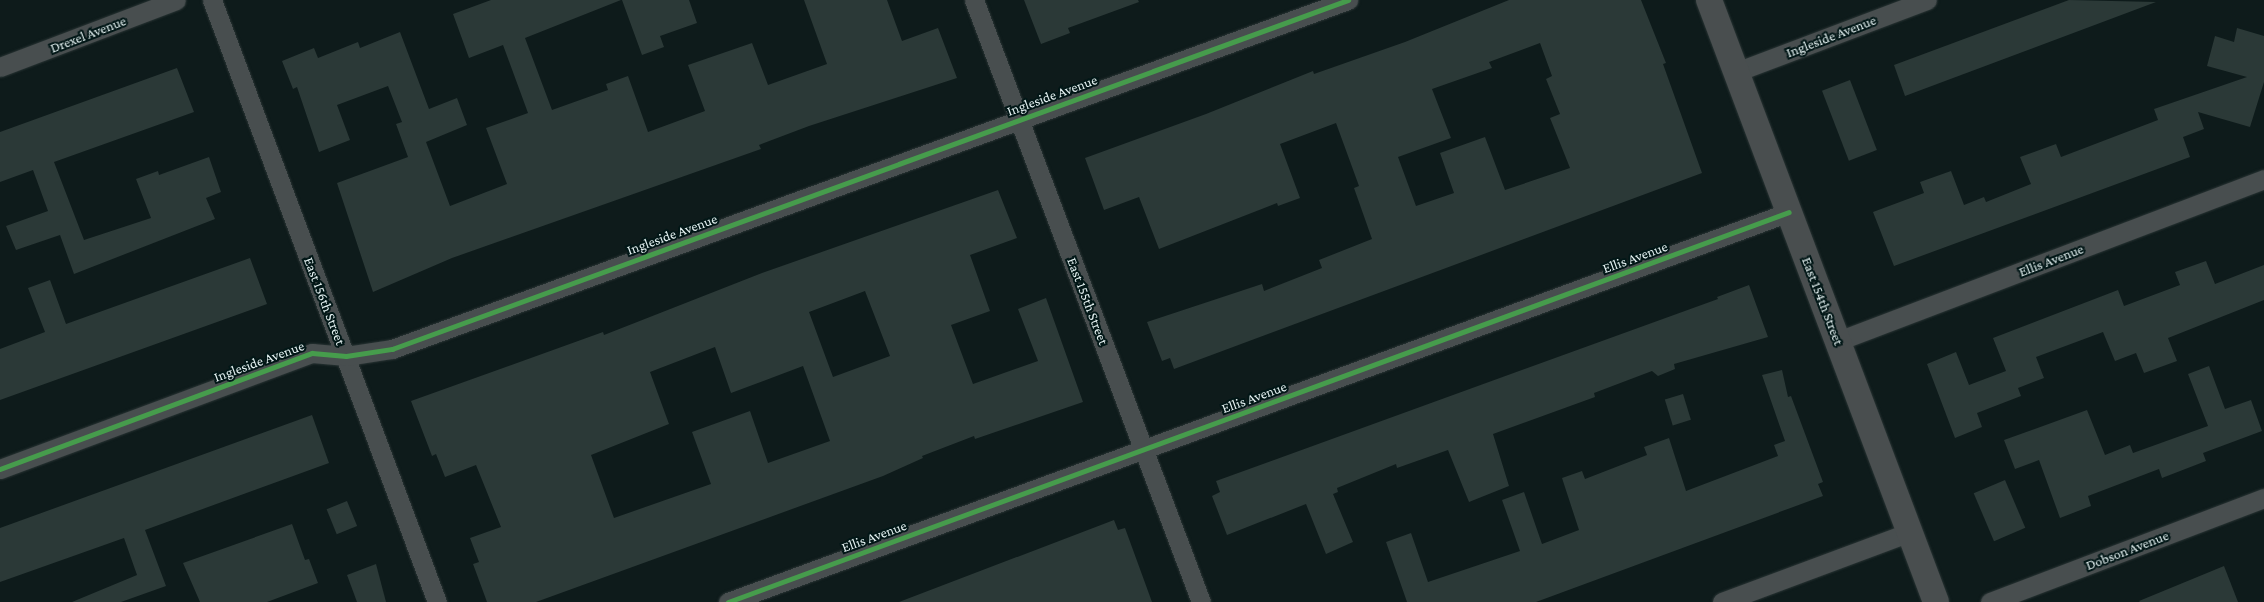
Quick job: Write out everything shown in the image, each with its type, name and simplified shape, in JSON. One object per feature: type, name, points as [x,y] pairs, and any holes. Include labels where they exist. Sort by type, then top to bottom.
[{"type":"street","name":"Drexel Avenue","points":[[0,68],[176,0]]},
{"type":"street","name":"East 156th Street","points":[[212,0],[437,602]]},
{"type":"street","name":"East 155th Street","points":[[974,0],[1201,602]]},
{"type":"street","name":"Ingleside Avenue","points":[[0,469],[312,353],[346,356],[392,349],[1348,0]]},
{"type":"street","name":"East 154th Street","points":[[1709,0],[1936,602]]},
{"type":"street","name":"Ingleside Avenue","points":[[1736,72],[1927,0]]},
{"type":"street","name":"Ellis Avenue","points":[[1838,341],[2264,179]]},
{"type":"street","name":"Ellis Avenue","points":[[728,602],[1789,212]]},
{"type":"street","name":"Dobson Avenue","points":[[1990,602],[2264,498]]},
{"type":"street","points":[[1722,602],[1910,532]]},
{"type":"building","points":[[491,0],[621,0],[525,38],[552,110],[608,90],[606,84],[628,76],[648,132],[705,111],[688,65],[752,43],[768,85],[827,64],[804,0],[887,0],[902,41],[938,28],[957,78],[809,126],[759,145],[761,149],[452,258],[373,292],[337,183],[408,157],[396,124],[402,122],[388,86],[337,105],[350,140],[319,152],[297,87],[293,89],[282,61],[314,48],[318,58],[358,42],[360,48],[400,32],[429,109],[457,98],[467,125],[426,142],[450,206],[507,184],[486,128],[528,113],[503,45],[469,58],[453,14]]},
{"type":"building","points":[[622,0],[689,0],[697,23],[660,36],[664,47],[642,55]]},
{"type":"building","points":[[1024,0],[1138,0],[1139,2],[1068,28],[1070,33],[1041,44]]},
{"type":"building","points":[[1509,0],[1641,0],[1666,63],[1663,64],[1702,173],[1174,369],[1170,358],[1162,361],[1147,322],[1262,284],[1264,291],[1322,268],[1319,260],[1372,239],[1354,188],[1359,186],[1336,123],[1280,144],[1300,198],[1278,206],[1277,203],[1159,249],[1139,197],[1104,210],[1085,158],[1206,114],[1313,71],[1314,74],[1405,42]],"holes":[[[1540,43],[1552,76],[1546,79],[1560,114],[1550,118],[1570,168],[1505,190],[1485,137],[1440,153],[1454,193],[1416,206],[1398,157],[1451,138],[1432,89],[1492,68],[1489,62]]]},
{"type":"building","points":[[2069,0],[2156,2],[1905,96],[1894,65]]},
{"type":"building","points":[[2237,28],[2264,36],[2264,82],[2250,127],[2198,112],[2204,129],[2183,137],[2190,157],[1894,266],[1873,212],[1924,193],[1920,182],[1951,171],[1964,205],[1984,197],[1986,202],[2031,184],[2020,157],[2056,144],[2061,157],[2158,120],[2154,109],[2247,77],[2207,66],[2215,36],[2234,42]]},
{"type":"building","points":[[177,68],[194,112],[54,162],[84,240],[151,218],[136,179],[158,171],[159,175],[209,157],[221,192],[206,198],[215,219],[74,274],[60,235],[16,250],[6,226],[48,211],[33,170],[0,182],[0,132]]},
{"type":"building","points":[[1850,80],[1877,150],[1849,161],[1822,91]]},
{"type":"building","points":[[998,190],[1017,238],[970,255],[990,311],[951,325],[973,384],[1038,361],[1018,309],[1046,298],[1083,402],[975,439],[974,436],[922,456],[923,458],[883,476],[536,602],[487,602],[473,564],[479,562],[470,538],[501,527],[476,465],[445,477],[436,454],[432,456],[411,401],[603,332],[604,335],[762,273]],"holes":[[[865,291],[890,356],[833,377],[809,312]],[[715,347],[731,393],[803,366],[830,441],[768,463],[750,411],[692,432],[711,484],[614,518],[591,455],[669,424],[650,372]]]},
{"type":"building","points":[[250,258],[267,304],[0,400],[0,349],[45,332],[28,288],[50,280],[66,324]]},
{"type":"building","points":[[2206,261],[2215,284],[2264,265],[2264,300],[2168,338],[2177,361],[2144,373],[2136,353],[2115,361],[2103,332],[2036,357],[2044,378],[2018,388],[2021,396],[1977,413],[1982,427],[1955,438],[1927,364],[1956,352],[1969,385],[2006,371],[1993,338],[2118,290],[2124,306],[2180,285],[2175,272]]},
{"type":"building","points":[[1749,285],[1768,337],[1674,364],[1675,369],[1658,376],[1652,371],[1594,393],[1595,397],[1493,434],[1509,486],[1469,502],[1448,450],[1397,468],[1396,464],[1337,488],[1338,492],[1333,494],[1353,542],[1326,554],[1306,504],[1227,535],[1212,496],[1220,492],[1216,481],[1718,299],[1717,297]]},
{"type":"building","points":[[2209,366],[2225,409],[2251,400],[2262,431],[2203,453],[2206,461],[2162,478],[2159,469],[2088,496],[2091,506],[2060,518],[2039,460],[2015,469],[2004,440],[2087,410],[2105,455],[2130,445],[2133,453],[2208,426],[2188,374]]},
{"type":"building","points":[[1782,370],[1788,397],[1791,396],[1823,482],[1818,484],[1823,496],[1536,602],[1407,602],[1386,542],[1411,533],[1428,582],[1520,551],[1502,500],[1524,492],[1542,544],[1579,530],[1562,478],[1582,471],[1585,479],[1647,455],[1644,447],[1669,438],[1686,491],[1778,456],[1774,445],[1785,441],[1762,375]]},
{"type":"building","points":[[1683,394],[1691,420],[1673,425],[1665,400]]},
{"type":"building","points":[[312,415],[329,463],[145,530],[166,586],[121,602],[72,602],[137,575],[124,538],[0,582],[0,528]]},
{"type":"building","points":[[2005,480],[2025,528],[1994,541],[1974,493]]},
{"type":"building","points":[[347,501],[357,526],[337,534],[327,509]]},
{"type":"building","points":[[1114,520],[1118,530],[1125,528],[1152,602],[899,602]]},
{"type":"building","points":[[292,524],[305,560],[309,559],[318,583],[267,602],[200,602],[183,563]]},
{"type":"building","points":[[376,564],[386,602],[357,602],[347,575]]},
{"type":"building","points":[[2224,566],[2238,602],[2139,601]]},
{"type":"cycle path","points":[[0,469],[312,353],[346,356],[392,349],[1348,0]]},
{"type":"cycle path","points":[[728,602],[1789,212]]}]
